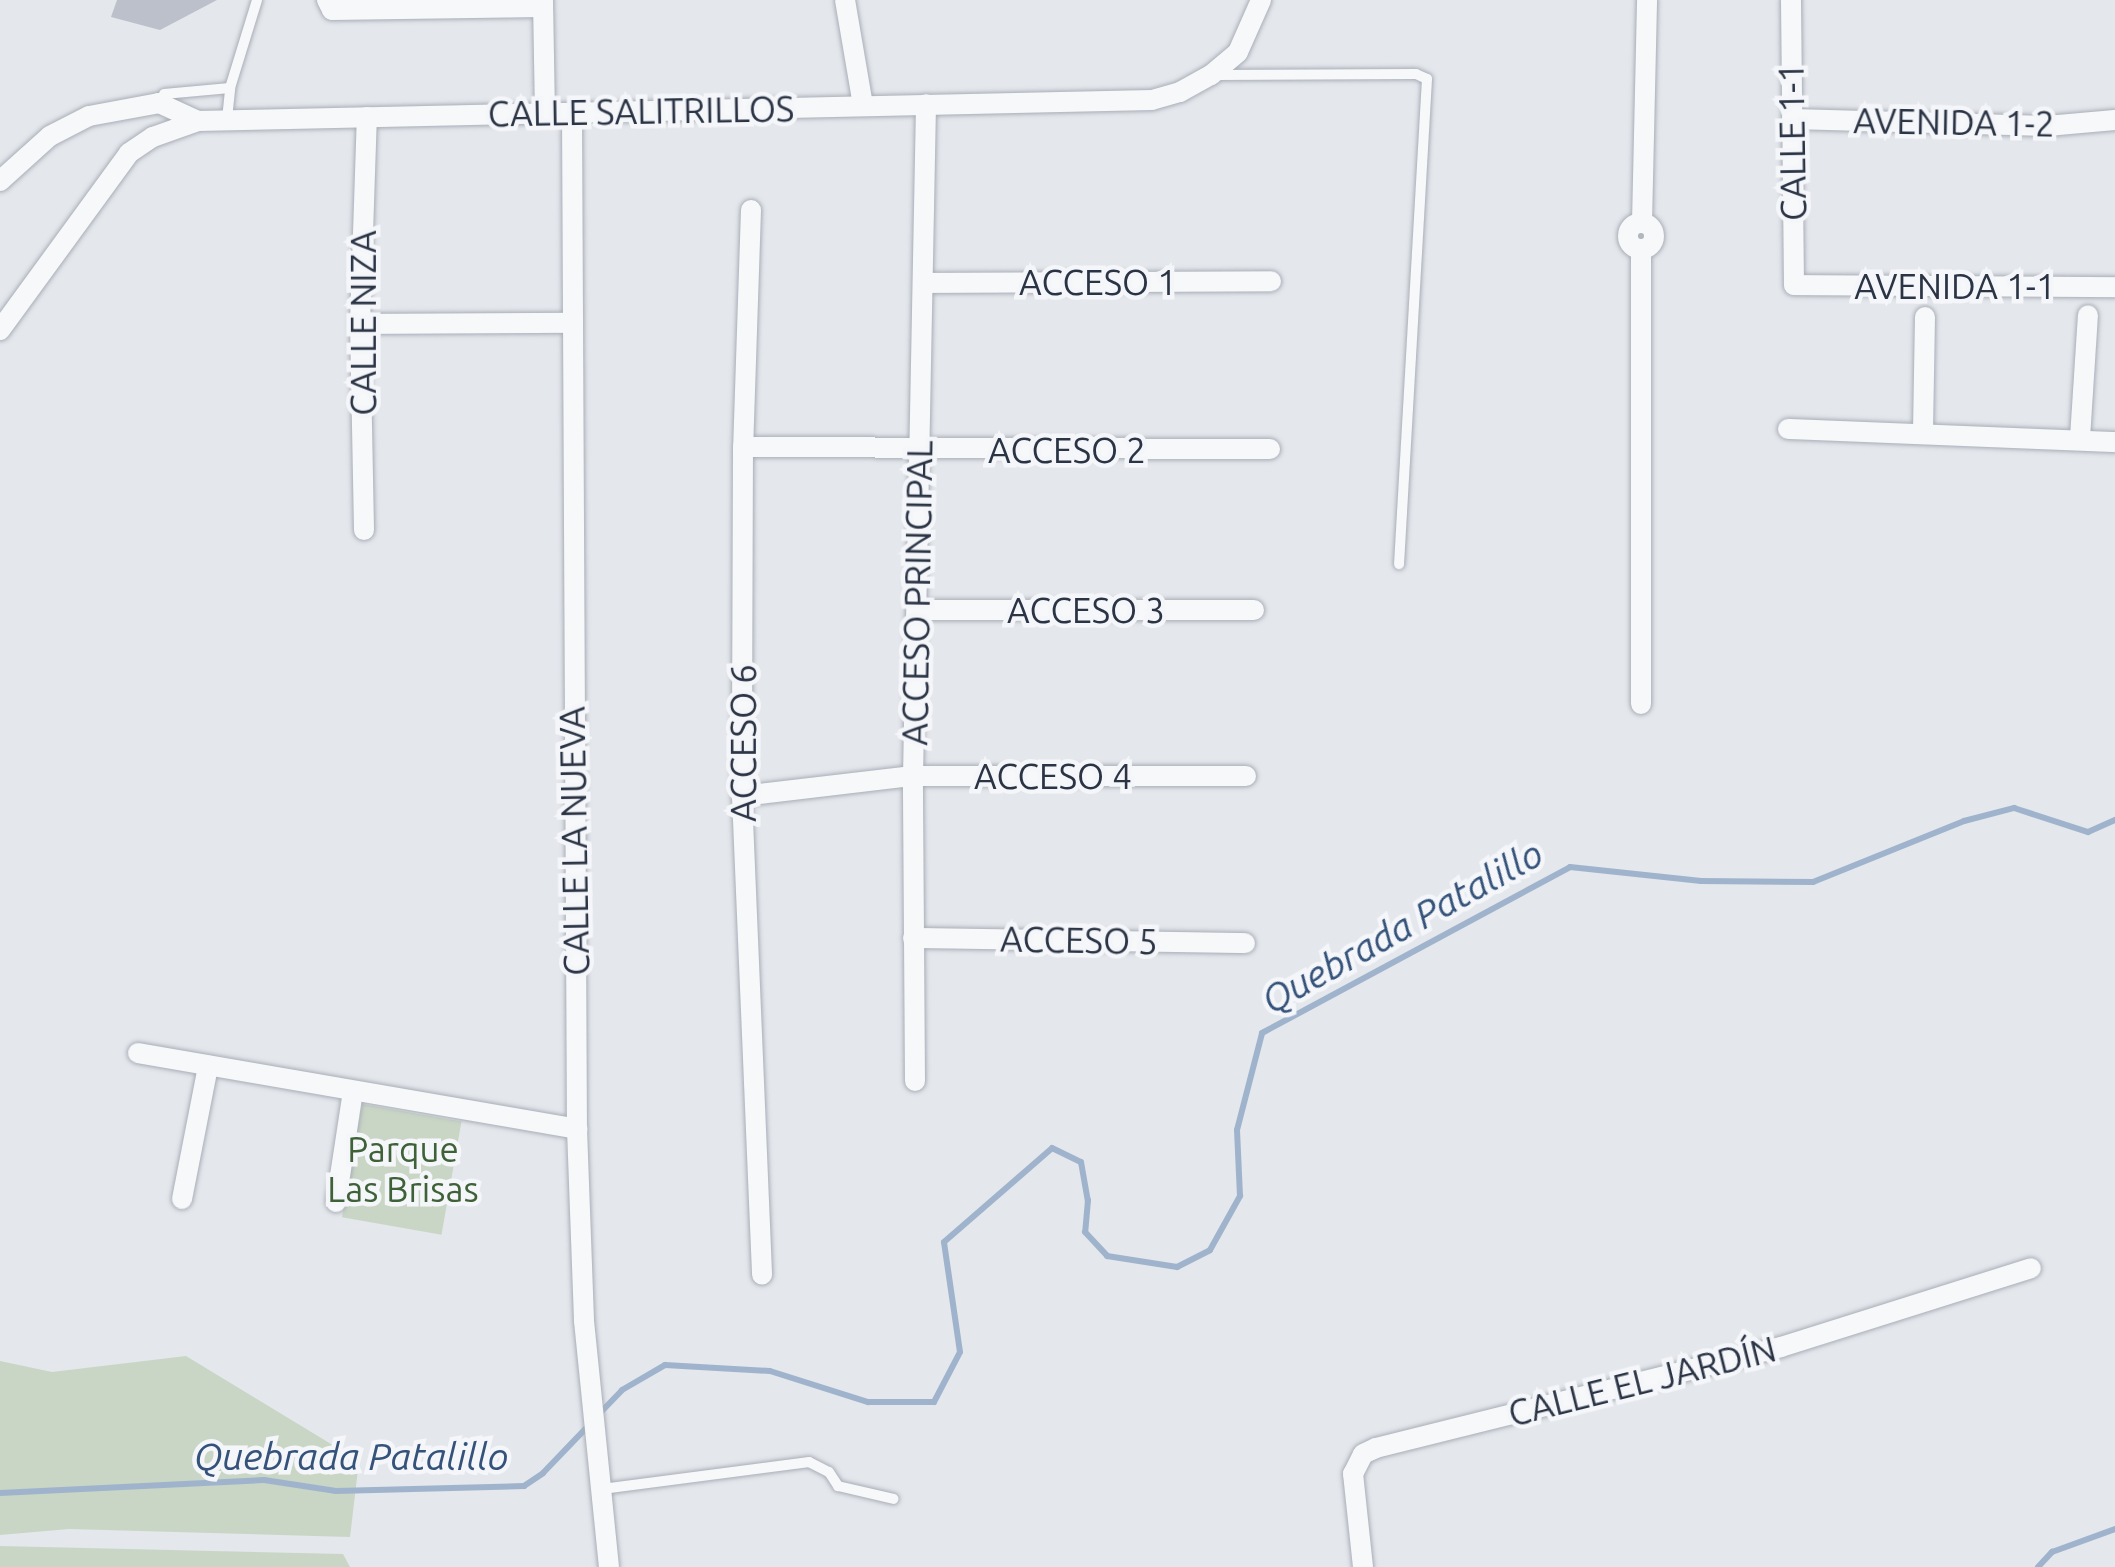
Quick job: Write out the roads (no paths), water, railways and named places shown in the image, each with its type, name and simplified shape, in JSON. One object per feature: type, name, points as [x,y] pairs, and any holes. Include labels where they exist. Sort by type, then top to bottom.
[{"type":"street","points":[[327,0],[332,10],[544,3],[545,114]]},
{"type":"street","points":[[845,0],[863,105]]},
{"type":"street","points":[[1642,704],[1641,249],[1652,244],[1654,237],[1650,226],[1642,223],[1648,0]]},
{"type":"street","name":"CALLE 1-1","points":[[1790,0],[1794,285]]},
{"type":"street","name":"CALLE SALITRILLOS","points":[[0,181],[50,136],[89,116],[158,103],[198,121],[1152,100],[1180,92],[1210,75],[1238,52],[1261,4]]},
{"type":"street","name":"ACCESO PRINCIPAL","points":[[915,1081],[913,776],[926,283],[926,104]]},
{"type":"street","name":"CALLE LA NUEVA","points":[[572,113],[570,323],[577,1129],[584,1321],[608,1567]]},
{"type":"street","name":"CALLE NIZA","points":[[364,530],[360,324],[367,117]]},
{"type":"street","name":"AVENIDA 1-2","points":[[1792,119],[2047,126],[2115,120]]},
{"type":"street","points":[[0,330],[129,153],[154,138],[198,121]]},
{"type":"street","name":"ACCESO 6","points":[[751,210],[743,447],[742,796],[762,1275]]},
{"type":"street","name":"ACCESO 1","points":[[926,283],[1270,282]]},
{"type":"street","name":"AVENIDA 1-1","points":[[1794,285],[2115,287]]},
{"type":"street","points":[[2080,438],[2088,315]]},
{"type":"street","points":[[1924,431],[1925,316]]},
{"type":"street","points":[[360,324],[570,323]]},
{"type":"street","points":[[1788,428],[2115,442]]},
{"type":"street","name":"ACCESO 2","points":[[743,447],[1270,450]]},
{"type":"street","name":"ACCESO 3","points":[[917,610],[1254,610]]},
{"type":"street","name":"ACCESO 4","points":[[742,796],[913,776],[1246,776]]},
{"type":"street","name":"ACCESO 5","points":[[913,938],[1245,943]]},
{"type":"street","points":[[138,1054],[577,1129]]},
{"type":"street","points":[[182,1199],[208,1066]]},
{"type":"street","points":[[336,1202],[353,1091]]},
{"type":"street","name":"CALLE EL JARDÍN","points":[[1362,1567],[1353,1474],[1363,1454],[1376,1448],[1781,1347],[2031,1268]]},
{"type":"lane","points":[[227,119],[230,88],[257,0]]},
{"type":"lane","points":[[1210,75],[1416,74],[1427,80],[1398,564]]},
{"type":"lane","points":[[164,94],[230,88]]},
{"type":"lane","points":[[602,1489],[809,1462],[829,1472],[838,1486],[894,1499]]},
{"type":"waterway","name":"Quebrada Patalillo","points":[[600,1413],[622,1390],[665,1365],[770,1371],[868,1402],[934,1402],[960,1352],[944,1242],[1052,1148],[1081,1162],[1088,1200],[1085,1232],[1107,1256],[1177,1267],[1210,1250],[1240,1196],[1237,1130],[1262,1033],[1570,867],[1701,881],[1813,882],[1964,821],[2014,808],[2088,832],[2115,820]]},
{"type":"waterway","name":"Quebrada Patalillo","points":[[0,1493],[264,1480],[336,1491],[524,1486],[543,1473],[588,1426]]},
{"type":"waterway","points":[[2038,1567],[2052,1552],[2115,1529]]},
{"type":"park label","name":"Parque Las Brisas","points":[[403,1169]]}]
